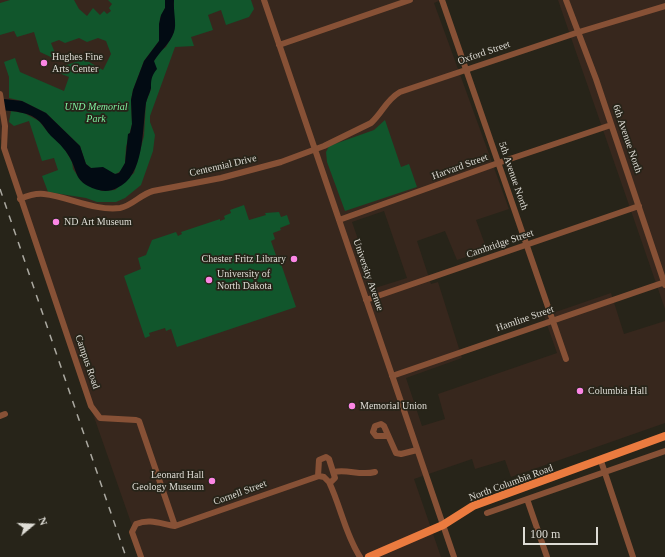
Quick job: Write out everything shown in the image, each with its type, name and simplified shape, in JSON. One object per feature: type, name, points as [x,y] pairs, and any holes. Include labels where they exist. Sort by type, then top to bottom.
[{"type":"main road","name":"North Columbia Road","points":[[369,557],[443,525],[473,506],[601,461],[665,436]]},
{"type":"street","name":"University Avenue","points":[[264,0],[454,557]]},
{"type":"street","points":[[279,45],[410,0]]},
{"type":"street","name":"5th Avenue North","points":[[442,0],[566,359]]},
{"type":"street","name":"6th Avenue North","points":[[566,0],[579,32],[665,283]]},
{"type":"street","name":"Oxford Street","points":[[324,146],[371,123],[378,116],[390,98],[400,92],[579,32],[665,6]]},
{"type":"street","name":"Campus Road","points":[[0,94],[4,118],[4,148],[91,406],[100,418],[139,421],[175,526]]},
{"type":"street","name":"Harvard Street","points":[[339,220],[498,163],[611,126]]},
{"type":"street","name":"Centennial Drive","points":[[20,199],[43,194],[97,207],[112,208],[128,206],[141,196],[153,191],[241,173],[299,156],[324,146]]},
{"type":"street","name":"Cambridge Street","points":[[366,300],[639,206]]},
{"type":"street","name":"Hamline Street","points":[[392,376],[665,283]]},
{"type":"street","points":[[388,436],[396,453],[401,454],[417,450]]},
{"type":"street","points":[[487,512],[665,451]]},
{"type":"street","points":[[330,483],[335,478],[334,472],[329,459],[323,457],[319,460],[318,476],[324,478],[330,483],[344,523],[360,557]]},
{"type":"street","points":[[601,461],[633,557]]},
{"type":"street","points":[[334,472],[342,471],[367,474],[375,472]]},
{"type":"street","name":"Cornell Street","points":[[175,526],[318,476]]},
{"type":"street","points":[[527,499],[547,557]]},
{"type":"street","points":[[141,557],[132,532],[136,524],[144,520],[175,526]]},
{"type":"shaded area","name":"University of North Dakota","points":[[0,0],[441,0],[434,3],[509,209],[476,220],[487,250],[457,260],[445,231],[417,241],[431,284],[438,282],[462,358],[406,378],[422,426],[445,419],[438,394],[557,353],[544,316],[611,293],[624,334],[665,321],[665,423],[511,477],[505,460],[475,469],[472,459],[414,479],[441,557],[143,557],[65,334],[0,138]],"holes":[[[384,211],[407,278],[375,288],[352,222]]]},
{"type":"shaded area","points":[[165,0],[174,0],[175,29],[170,40],[154,61],[157,69],[152,76],[151,88],[146,103],[142,138],[137,163],[133,173],[126,182],[114,190],[102,191],[95,189],[81,181],[77,176],[66,151],[36,119],[27,114],[0,110],[4,99],[22,101],[46,113],[80,146],[86,164],[91,168],[103,167],[115,174],[119,173],[125,163],[128,134],[130,133],[132,124],[131,100],[133,90],[144,61],[159,41],[159,24],[161,15],[165,8]]},
{"type":"shaded area","points":[[558,0],[665,0],[665,309]]},
{"type":"green space","name":"UND Memorial Park","points":[[10,0],[74,0],[79,9],[87,16],[93,8],[100,15],[104,11],[107,14],[111,11],[109,8],[112,4],[108,0],[165,0],[165,8],[160,18],[159,41],[144,61],[133,90],[131,100],[132,124],[126,147],[125,163],[122,170],[116,174],[91,168],[86,164],[80,146],[46,113],[22,101],[9,98],[9,77],[4,62],[15,58],[20,72],[64,91],[69,77],[59,73],[58,68],[84,59],[103,70],[111,54],[106,41],[98,38],[87,42],[79,38],[65,43],[59,40],[51,43],[55,53],[53,58],[40,52],[34,32],[17,37],[14,31],[0,35],[0,3]]},
{"type":"green space","points":[[174,0],[251,0],[254,9],[249,17],[226,25],[221,10],[208,15],[213,30],[191,37],[194,46],[175,47],[150,116],[150,122],[155,135],[153,151],[141,185],[125,198],[116,202],[97,202],[86,198],[48,192],[42,176],[58,170],[54,158],[42,161],[29,121],[14,126],[9,122],[11,111],[24,113],[39,121],[63,146],[72,162],[73,169],[81,181],[102,191],[115,190],[134,173],[144,136],[146,102],[151,89],[149,84],[153,74],[154,61],[160,51],[166,47],[174,32]]},
{"type":"green space","points":[[385,120],[401,167],[409,164],[417,187],[345,211],[327,162],[326,152],[329,146],[374,130]]},
{"type":"green space","points":[[244,205],[249,220],[266,215],[265,213],[279,212],[281,217],[287,215],[290,224],[273,233],[275,239],[271,241],[278,261],[280,261],[296,307],[177,347],[171,329],[166,331],[165,328],[149,333],[150,336],[145,338],[124,276],[141,269],[138,258],[146,255],[152,240],[176,232],[178,236],[182,234],[181,232],[220,219],[220,221],[225,219],[224,216],[231,213],[230,210]]},
{"type":"railway","points":[[0,189],[126,557]]},
{"type":"place","name":"Hughes Fine Arts Center","points":[[44,63]]},
{"type":"place","name":"ND Art Museum","points":[[56,222]]},
{"type":"place","name":"Chester Fritz Library","points":[[294,259]]},
{"type":"place","name":"University of North Dakota","points":[[209,280]]},
{"type":"place","name":"Columbia Hall","points":[[580,391]]},
{"type":"place","name":"Memorial Union","points":[[352,406]]},
{"type":"place","name":"Leonard Hall Geology Museum","points":[[212,481]]}]
